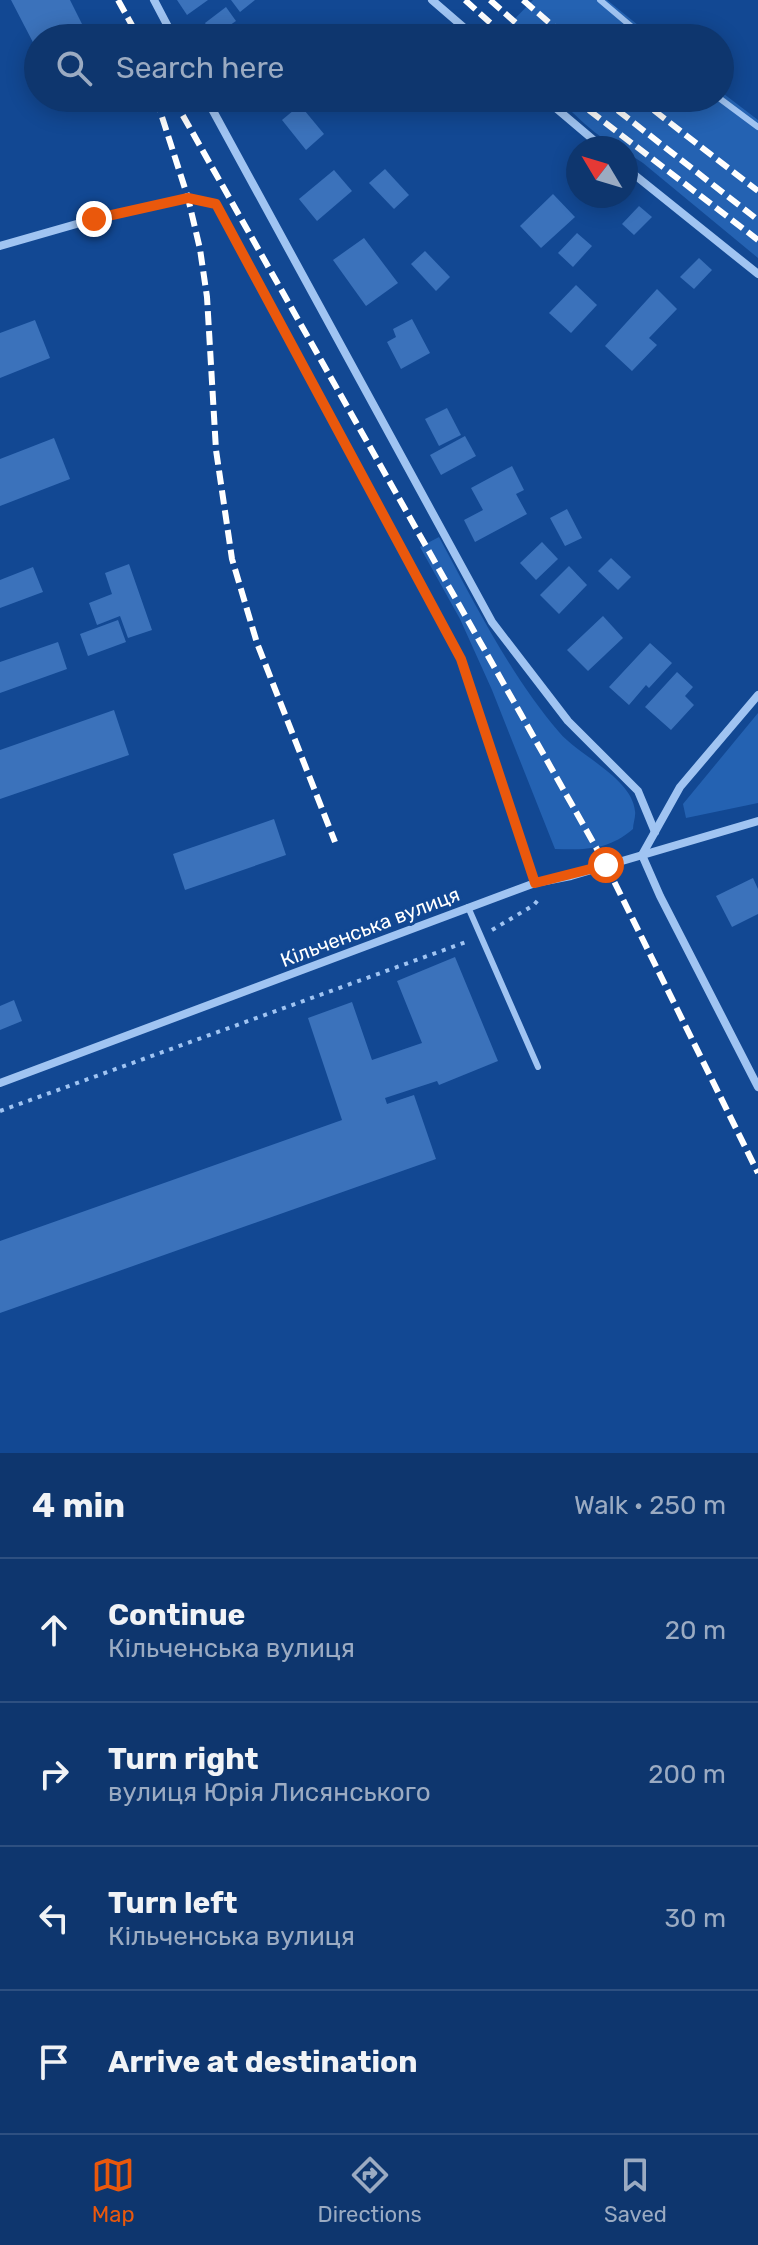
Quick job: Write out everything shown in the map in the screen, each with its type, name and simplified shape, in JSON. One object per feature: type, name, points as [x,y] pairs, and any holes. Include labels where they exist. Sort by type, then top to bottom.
[{"type":"street","points":[[154,0],[167,24]]},
{"type":"street","points":[[432,0],[460,24]]},
{"type":"street","points":[[214,112],[492,622],[568,721],[638,791],[655,832]]},
{"type":"street","points":[[561,112],[589,136]]},
{"type":"street","points":[[638,178],[758,274]]},
{"type":"street","points":[[0,246],[94,219],[188,198],[216,204],[461,659],[535,883]]},
{"type":"street","points":[[758,695],[680,787],[642,855],[758,1087]]},
{"type":"street","name":"Кільченська вулиця","points":[[0,1083],[535,883],[758,821]]},
{"type":"lane","points":[[600,0],[628,24]]},
{"type":"lane","points":[[734,109],[758,127]]},
{"type":"lane","points":[[468,907],[538,1067]]},
{"type":"path","points":[[0,1111],[481,937],[534,905],[554,879]]},
{"type":"shaded area","points":[[533,0],[607,0],[637,24],[510,24]]},
{"type":"shaded area","points":[[734,102],[758,120],[758,258],[638,160],[638,136],[600,136],[572,112],[734,112]]},
{"type":"shaded area","points":[[439,537],[494,638],[541,710],[568,741],[615,778],[632,799],[635,813],[633,829],[624,836],[596,847],[555,849],[492,690],[460,619],[420,547]]},
{"type":"shaded area","points":[[758,713],[758,803],[686,818],[683,804]]},
{"type":"building","points":[[11,0],[70,0],[82,24],[24,24]]},
{"type":"building","points":[[177,0],[208,0],[187,15]]},
{"type":"building","points":[[231,0],[255,0],[240,12]]},
{"type":"building","points":[[226,7],[236,21],[232,24],[205,23]]},
{"type":"building","points":[[292,112],[306,112],[324,134],[306,150],[282,120]]},
{"type":"building","points":[[385,169],[409,195],[394,209],[369,183]]},
{"type":"building","points":[[334,170],[352,191],[317,221],[299,199]]},
{"type":"building","points":[[553,194],[575,217],[541,248],[520,226]]},
{"type":"building","points":[[638,207],[652,217],[634,235],[622,224]]},
{"type":"building","points":[[577,233],[592,246],[573,267],[558,253]]},
{"type":"building","points":[[364,238],[398,283],[366,306],[333,260]]},
{"type":"building","points":[[425,251],[450,277],[436,291],[411,264]]},
{"type":"building","points":[[699,258],[712,270],[694,289],[680,277]]},
{"type":"building","points":[[576,285],[597,305],[571,333],[549,313]]},
{"type":"building","points":[[657,289],[677,309],[649,338],[657,345],[632,371],[605,346]]},
{"type":"building","points":[[412,319],[430,353],[401,369],[387,342],[396,337],[393,329]]},
{"type":"building","points":[[35,320],[50,358],[0,378],[0,333]]},
{"type":"building","points":[[447,408],[461,435],[439,446],[425,419]]},
{"type":"building","points":[[465,436],[476,456],[441,475],[430,455]]},
{"type":"building","points":[[54,438],[70,479],[0,506],[0,459]]},
{"type":"building","points":[[512,466],[524,490],[516,494],[527,514],[475,542],[464,520],[483,510],[471,488]]},
{"type":"building","points":[[567,509],[582,538],[565,546],[550,518]]},
{"type":"building","points":[[542,542],[558,559],[536,580],[520,563]]},
{"type":"building","points":[[611,558],[631,577],[618,590],[598,571]]},
{"type":"building","points":[[129,564],[152,630],[128,638],[120,616],[97,625],[89,603],[112,594],[105,573]]},
{"type":"building","points":[[569,566],[587,585],[559,614],[540,595]]},
{"type":"building","points":[[33,567],[43,592],[0,608],[0,580]]},
{"type":"building","points":[[603,616],[623,638],[588,671],[567,650]]},
{"type":"building","points":[[118,620],[126,642],[88,656],[80,634]]},
{"type":"building","points":[[58,642],[67,669],[0,693],[0,662]]},
{"type":"building","points":[[650,643],[672,663],[649,688],[646,685],[629,705],[609,687]]},
{"type":"building","points":[[677,672],[693,687],[685,696],[694,705],[671,730],[645,707]]},
{"type":"building","points":[[114,710],[129,755],[0,799],[0,750]]},
{"type":"building","points":[[274,819],[286,855],[185,890],[173,854]]},
{"type":"building","points":[[753,878],[758,889],[758,914],[732,927],[716,896]]},
{"type":"building","points":[[455,957],[498,1061],[439,1085],[437,1081],[385,1098],[387,1104],[414,1095],[436,1159],[0,1313],[0,1241],[342,1120],[308,1018],[352,1002],[372,1060],[422,1043],[397,981]]},
{"type":"building","points":[[14,1000],[22,1021],[0,1030],[0,1006]]},
{"type":"railway","points":[[118,0],[131,24]]},
{"type":"railway","points":[[465,0],[492,24]]},
{"type":"railway","points":[[490,0],[517,24]]},
{"type":"railway","points":[[523,0],[551,24]]},
{"type":"railway","points":[[160,112],[188,198],[200,249],[207,297],[216,450],[232,559],[257,643],[335,842]]},
{"type":"railway","points":[[181,112],[606,865],[758,1173]]},
{"type":"railway","points":[[591,112],[758,240]]},
{"type":"railway","points":[[620,112],[758,220]]},
{"type":"railway","points":[[656,112],[758,191]]},
{"type":"route","points":[[94,219],[188,198],[216,204],[461,659],[535,883],[606,865]]}]
